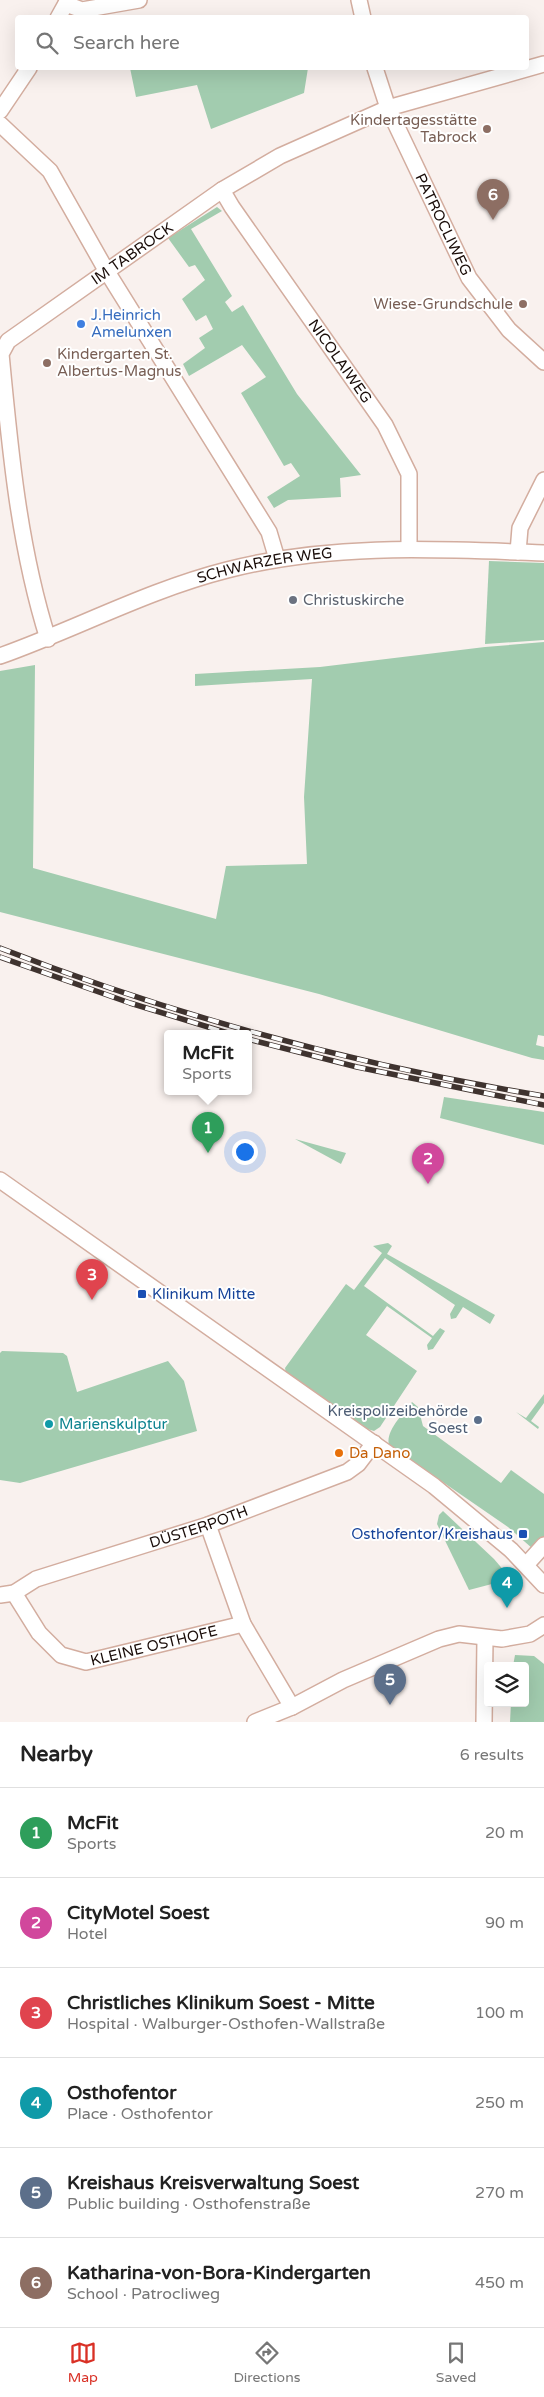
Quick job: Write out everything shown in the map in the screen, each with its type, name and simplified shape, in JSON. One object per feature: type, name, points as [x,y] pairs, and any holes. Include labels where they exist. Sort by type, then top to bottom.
[{"type":"street","points":[[60,15],[67,2],[82,10],[139,0]]},
{"type":"street","points":[[359,0],[362,15]]},
{"type":"street","name":"IM TABROCK","points":[[529,68],[544,64]]},
{"type":"street","points":[[0,111],[28,70]]},
{"type":"street","name":"PATROCLIWEG","points":[[376,70],[388,108],[469,278],[509,330],[544,362]]},
{"type":"street","name":"IM TABROCK","points":[[48,639],[40,614],[13,479],[1,354],[8,341],[106,270],[222,190],[280,156],[388,108],[523,70]]},
{"type":"street","points":[[0,124],[50,171],[106,270],[269,532],[277,559]]},
{"type":"street","name":"NICOLAIWEG","points":[[222,190],[232,208],[385,426],[409,474],[410,549]]},
{"type":"street","points":[[518,552],[520,528],[544,480]]},
{"type":"street","name":"SCHWARZER WEG","points":[[0,656],[48,639],[155,592],[226,570],[277,559],[344,550],[410,549],[544,553]]},
{"type":"street","points":[[0,1180],[374,1443],[454,1502],[526,1565],[544,1586]]},
{"type":"street","name":"DÜSTERPOTH","points":[[7,1594],[36,1580],[208,1525],[347,1472],[358,1464],[374,1443]]},
{"type":"street","points":[[208,1525],[243,1624],[292,1707]]},
{"type":"street","points":[[526,1565],[544,1545]]},
{"type":"street","name":"KLEINE OSTHOFE","points":[[7,1594],[61,1656],[86,1662],[243,1624]]},
{"type":"street","points":[[259,1721],[292,1707],[343,1680],[439,1639],[458,1634],[502,1639],[530,1634],[544,1625]]},
{"type":"street","points":[[484,1722],[485,1638]]},
{"type":"green space","points":[[130,70],[308,70],[304,93],[211,129],[197,85],[136,97]]},
{"type":"green space","points":[[217,207],[222,211],[191,229],[232,296],[225,302],[232,312],[243,305],[297,394],[361,475],[340,478],[341,497],[288,500],[274,508],[267,497],[300,476],[291,463],[284,466],[241,393],[266,377],[242,345],[189,376],[183,364],[205,348],[199,338],[213,329],[206,315],[196,321],[182,299],[205,280],[195,265],[189,267],[168,238]]},
{"type":"green space","points":[[489,561],[544,563],[544,640],[485,644]]},
{"type":"green space","points":[[544,642],[544,1036],[538,1035],[536,1045],[544,1047],[544,1060],[319,994],[0,912],[0,671],[35,665],[33,868],[216,919],[226,866],[307,864],[304,797],[312,679],[195,686],[195,674],[320,667],[485,647]]},
{"type":"green space","points":[[444,1097],[544,1112],[544,1145],[440,1118]]},
{"type":"green space","points":[[295,1139],[346,1153],[341,1164]]},
{"type":"green space","points":[[388,1243],[392,1246],[387,1254],[495,1315],[490,1324],[463,1307],[456,1318],[451,1319],[450,1314],[455,1305],[385,1258],[364,1286],[433,1336],[440,1328],[445,1331],[433,1349],[428,1350],[427,1345],[432,1338],[387,1306],[366,1335],[417,1371],[380,1427],[374,1431],[364,1428],[286,1373],[285,1368],[346,1284],[354,1290],[382,1253],[373,1246]]},
{"type":"green space","points":[[2,1351],[63,1353],[67,1356],[77,1392],[168,1361],[184,1381],[197,1431],[20,1483],[0,1480],[0,1353]]},
{"type":"green space","points":[[544,1394],[544,1403],[531,1421],[539,1427],[538,1429],[516,1412],[526,1418]]},
{"type":"green space","points":[[412,1402],[418,1407],[423,1426],[501,1483],[511,1470],[544,1494],[544,1537],[533,1549],[508,1527],[389,1445],[392,1428]]},
{"type":"green space","points":[[443,1511],[494,1559],[511,1579],[469,1590],[437,1524],[439,1515]]},
{"type":"green space","points":[[515,1655],[534,1656],[544,1664],[544,1722],[510,1722],[511,1707],[529,1707],[529,1662],[514,1662]]},
{"type":"railway","points":[[0,948],[133,996],[247,1030]]},
{"type":"railway","points":[[0,957],[130,1003],[218,1030]]},
{"type":"railway","points":[[252,1032],[406,1070],[544,1096]]},
{"type":"railway","points":[[252,1040],[357,1067],[544,1105]]},
{"type":"place","name":"Kindertagesstätte Tabrock","points":[[487,129]]},
{"type":"place","name":"Katharina-von-Bora-Kindergarten","points":[[493,220]]},
{"type":"place","name":"Wiese-Grundschule","points":[[523,304]]},
{"type":"place","name":"J.Heinrich Amelunxen","points":[[81,324]]},
{"type":"place","name":"Kindergarten St. Albertus-Magnus","points":[[47,363]]},
{"type":"place","name":"Christuskirche","points":[[293,600]]},
{"type":"place","name":"McFit","points":[[208,1153]]},
{"type":"place","name":"CityMotel Soest","points":[[428,1184]]},
{"type":"place","name":"Klinikum Mitte","points":[[142,1294]]},
{"type":"place","name":"Christliches Klinikum Soest - Mitte","points":[[92,1300]]},
{"type":"place","name":"Kreispolizeibehörde Soest","points":[[478,1420]]},
{"type":"place","name":"Marienskulptur","points":[[49,1424]]},
{"type":"place","name":"Da Dano","points":[[339,1453]]},
{"type":"place","name":"Osthofentor/Kreishaus","points":[[523,1534]]},
{"type":"place","name":"Osthofentor","points":[[507,1608]]},
{"type":"place","name":"Kreishaus Kreisverwaltung Soest","points":[[390,1705]]}]
